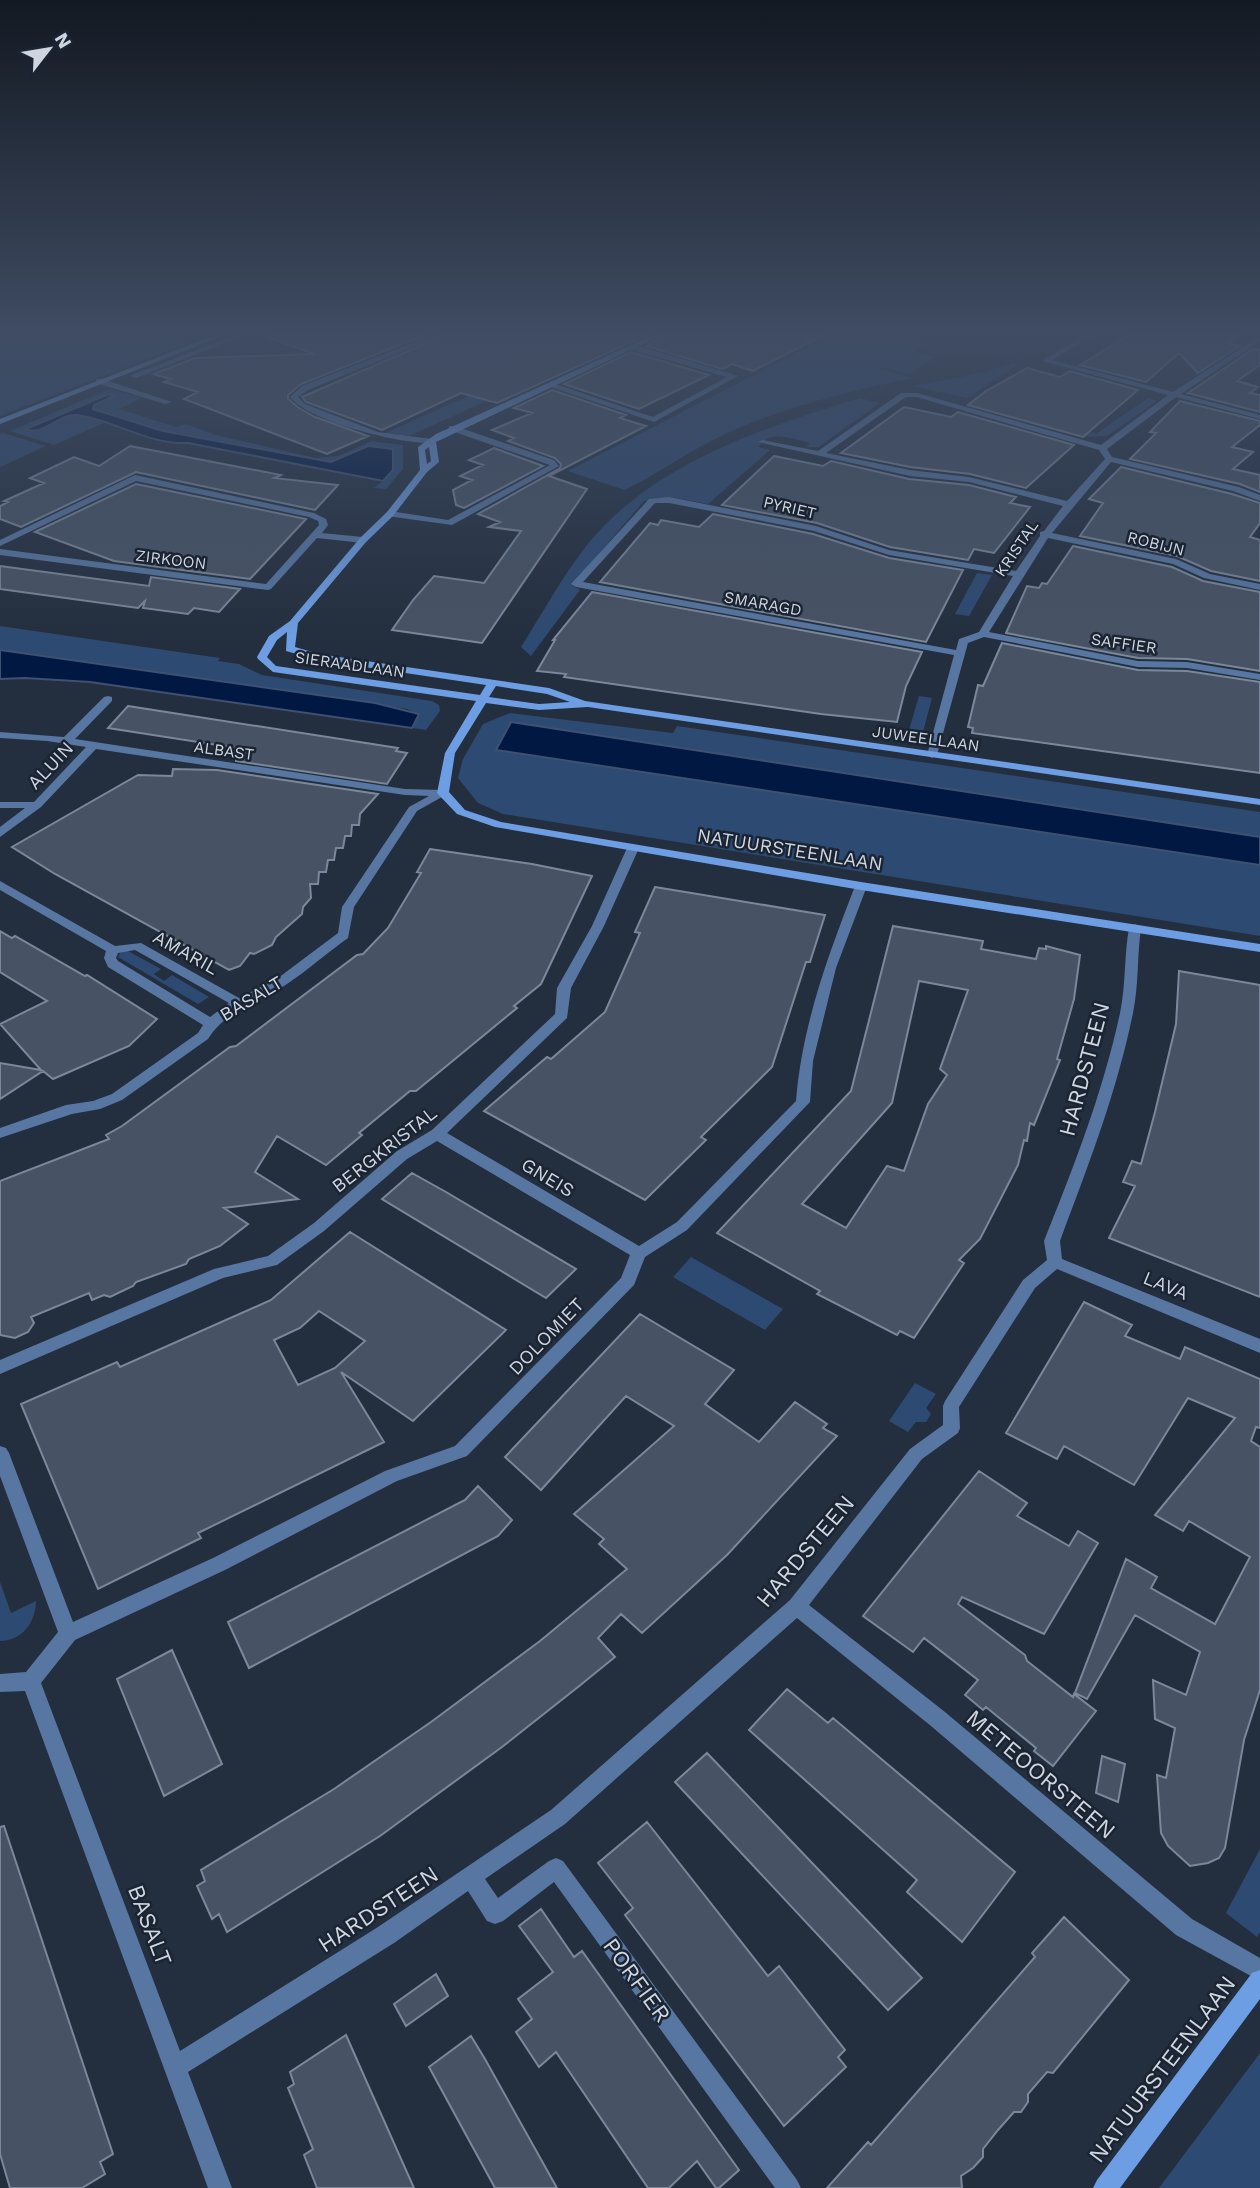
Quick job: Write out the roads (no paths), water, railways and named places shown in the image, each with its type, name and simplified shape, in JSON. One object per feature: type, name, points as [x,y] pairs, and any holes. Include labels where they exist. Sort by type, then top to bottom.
[{"type":"street","points":[[401,437],[432,441],[438,437]]},
{"type":"street","points":[[390,514],[449,523],[555,466],[551,462],[479,437]]},
{"type":"street","points":[[819,454],[843,437]]},
{"type":"street","points":[[1062,437],[1102,448],[1109,458],[1236,489],[1260,499]]},
{"type":"street","points":[[1102,448],[1117,437]]},
{"type":"street","name":"SIERAADLAAN","points":[[432,441],[435,462],[424,470],[390,514],[363,540],[293,623],[273,638],[262,657],[273,668],[484,698]]},
{"type":"street","points":[[762,442],[910,473],[950,477],[1067,504]]},
{"type":"street","name":"KRISTAL","points":[[958,653],[963,641],[983,634],[1016,574],[1043,534],[1109,458]]},
{"type":"street","points":[[0,543],[135,478],[311,515],[322,519],[324,525],[317,535],[363,540]]},
{"type":"street","name":"PYRIET","points":[[586,575],[652,501],[669,500],[712,506],[816,529],[836,538],[903,554],[1016,574]]},
{"type":"street","name":"ROBIJN","points":[[1043,534],[1176,562],[1207,576],[1260,587]]},
{"type":"street","name":"ZIRKOON","points":[[0,552],[268,587],[317,535]]},
{"type":"street","name":"SMARAGD","points":[[586,575],[576,584],[958,653]]},
{"type":"street","name":"SIERAADLAAN","points":[[293,623],[289,649],[318,657],[492,682]]},
{"type":"street","name":"SAFFIER","points":[[983,634],[1138,664],[1187,665],[1260,677]]},
{"type":"street","points":[[932,755],[958,653]]},
{"type":"street","points":[[443,793],[450,753],[492,682]]},
{"type":"street","name":"JUWEELLAAN","points":[[492,682],[549,691],[588,705]]},
{"type":"street","name":"JUWEELLAAN","points":[[484,698],[539,707],[588,705],[1260,802]]},
{"type":"street","points":[[67,741],[108,699]]},
{"type":"street","name":"ALBAST","points":[[0,735],[67,741],[405,792],[443,793]]},
{"type":"street","name":"ALUIN","points":[[0,834],[37,805],[93,746]]},
{"type":"street","name":"NATUURSTEENLAAN","points":[[443,793],[461,812],[499,825],[861,886],[1260,948]]},
{"type":"street","name":"BASALT","points":[[0,1133],[71,1108],[95,1106],[117,1097],[202,1036],[209,1023],[238,1003],[273,987],[344,935],[348,907],[413,809],[443,793]]},
{"type":"street","points":[[0,805],[37,805]]},
{"type":"street","name":"BERGKRISTAL","points":[[0,1367],[220,1273],[272,1261],[318,1227],[402,1155],[437,1134],[562,1015],[564,988],[598,926],[633,848]]},
{"type":"street","name":"AMARIL","points":[[0,885],[113,950],[137,946],[238,1003]]},
{"type":"street","points":[[639,1253],[682,1226],[803,1101],[806,1062],[830,968],[861,886]]},
{"type":"street","name":"HARDSTEEN","points":[[175,2067],[386,1935],[558,1817],[797,1606],[916,1454],[952,1427],[951,1406],[1029,1284],[1055,1262],[1052,1241],[1097,1124],[1126,1015],[1132,984],[1131,952],[1135,928]]},
{"type":"street","name":"AMARIL","points":[[113,950],[110,958],[113,964],[209,1023]]},
{"type":"street","name":"GNEIS","points":[[437,1134],[639,1253]]},
{"type":"street","name":"DOLOMIET","points":[[68,1633],[219,1564],[391,1476],[461,1451],[628,1281],[639,1253]]},
{"type":"street","name":"LAVA","points":[[1055,1262],[1260,1346]]},
{"type":"street","points":[[0,1453],[68,1633],[31,1681],[0,1684]]},
{"type":"street","name":"METEOORSTEEN","points":[[797,1606],[938,1719],[1184,1927],[1260,1970]]},
{"type":"street","name":"BASALT","points":[[31,1681],[219,2188]]},
{"type":"street","name":"PORFIER","points":[[471,1877],[495,1913],[556,1868],[789,2188]]},
{"type":"street","name":"NATUURSTEENLAAN","points":[[1105,2188],[1260,1981]]}]
